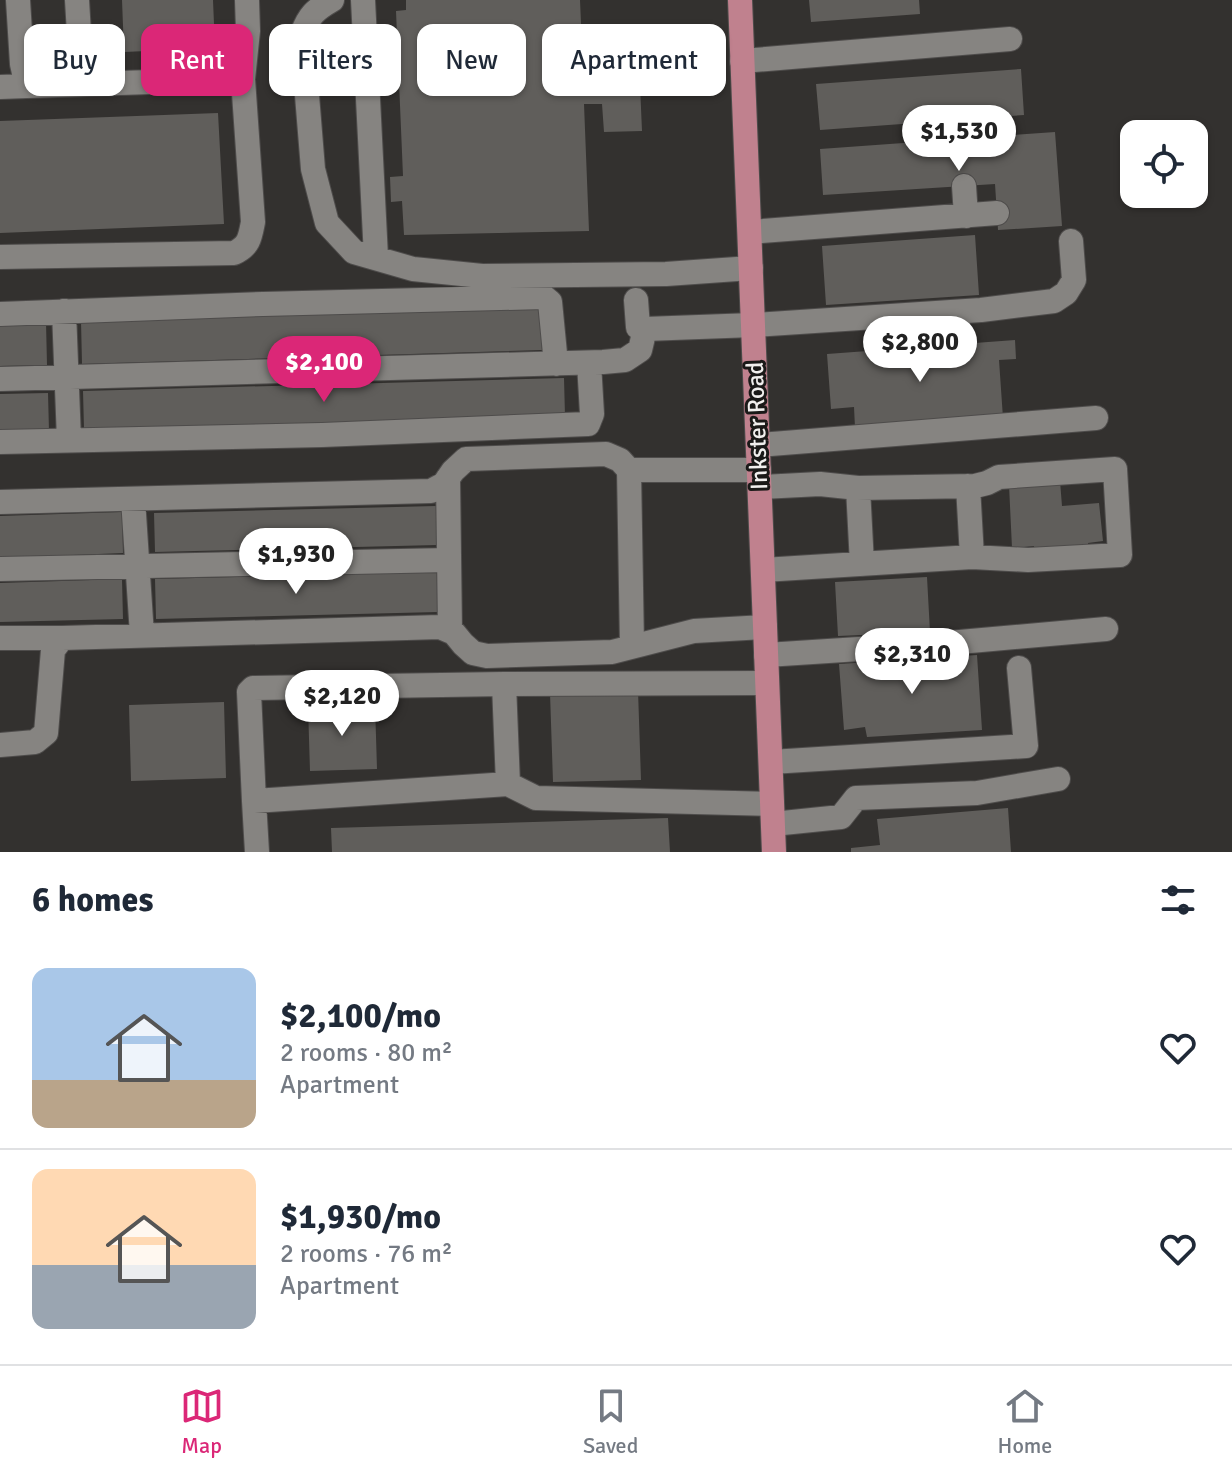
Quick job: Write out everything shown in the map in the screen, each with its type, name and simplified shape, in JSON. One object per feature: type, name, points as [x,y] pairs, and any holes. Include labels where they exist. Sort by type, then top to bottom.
[{"type":"main road","name":"Inkster Road","points":[[740,0],[774,852]]},
{"type":"lane","points":[[18,0],[24,73]]},
{"type":"lane","points":[[77,0],[78,24]]},
{"type":"lane","points":[[247,0],[248,24]]},
{"type":"lane","points":[[332,0],[307,20],[302,34],[313,169],[327,223],[354,252],[413,269],[482,276],[666,274],[751,268]]},
{"type":"lane","points":[[363,0],[376,257]]},
{"type":"lane","points":[[742,61],[1010,39]]},
{"type":"lane","points":[[0,87],[24,86]]},
{"type":"lane","points":[[0,257],[234,253],[245,248],[253,222],[244,96]]},
{"type":"lane","points":[[964,186],[966,216]]},
{"type":"lane","points":[[750,232],[997,213]]},
{"type":"lane","points":[[636,300],[638,327],[645,329],[981,310],[1054,301],[1066,293],[1074,280],[1071,241]]},
{"type":"lane","points":[[0,314],[544,297],[550,302],[553,315],[556,364]]},
{"type":"lane","points":[[64,311],[69,440]]},
{"type":"lane","points":[[0,379],[589,363],[625,360],[640,350],[645,329]]},
{"type":"lane","points":[[0,442],[322,435],[588,424],[592,414],[589,363]]},
{"type":"lane","points":[[629,470],[759,467],[1096,418]]},
{"type":"lane","points":[[0,502],[431,491],[444,484],[466,459],[606,454],[620,460],[629,470],[632,646]]},
{"type":"lane","points":[[759,467],[820,484],[858,488],[968,486],[987,483],[999,477],[1115,469],[1120,555],[1028,560],[972,557],[763,570]]},
{"type":"lane","points":[[448,478],[450,631]]},
{"type":"lane","points":[[968,486],[972,557]]},
{"type":"lane","points":[[858,488],[862,564]]},
{"type":"lane","points":[[133,499],[142,635]]},
{"type":"lane","points":[[0,569],[449,560]]},
{"type":"lane","points":[[0,638],[440,627],[450,631],[473,653],[487,656],[612,652],[694,631],[765,627]]},
{"type":"lane","points":[[766,655],[1106,629]]},
{"type":"lane","points":[[0,745],[35,742],[46,733],[53,650],[62,638]]},
{"type":"lane","points":[[771,762],[1026,746],[1019,668]]},
{"type":"lane","points":[[257,852],[249,692],[253,688],[767,683]]},
{"type":"lane","points":[[504,684],[508,784]]},
{"type":"lane","points":[[254,801],[508,784],[536,798],[841,817],[856,798],[977,793],[1058,779]]},
{"type":"building","points":[[122,0],[213,0],[214,24],[141,24],[141,51],[125,52]]},
{"type":"building","points":[[406,0],[580,0],[581,24],[542,24],[542,96],[640,96],[642,131],[604,132],[602,104],[584,104],[589,231],[404,235],[402,201],[391,202],[390,177],[403,176],[401,24],[397,24],[396,11],[406,10]]},
{"type":"building","points":[[809,0],[919,0],[920,14],[811,22]]},
{"type":"building","points":[[1021,69],[1024,115],[820,130],[816,84]]},
{"type":"building","points":[[218,113],[224,224],[0,233],[0,121]]},
{"type":"building","points":[[1055,132],[1062,226],[998,230],[995,184],[823,195],[820,149]]},
{"type":"building","points":[[975,235],[979,295],[826,305],[822,246]]},
{"type":"building","points":[[540,307],[542,350],[82,364],[81,321]]},
{"type":"building","points":[[46,322],[47,365],[0,366],[0,323]]},
{"type":"building","points":[[1015,340],[1016,359],[999,360],[1003,418],[855,428],[854,407],[831,409],[827,354]]},
{"type":"building","points":[[564,378],[565,416],[84,429],[83,391]]},
{"type":"building","points":[[48,393],[49,431],[0,432],[0,394]]},
{"type":"building","points":[[1060,481],[1062,506],[1099,503],[1103,541],[1088,543],[1089,551],[1035,555],[1034,546],[1012,548],[1009,485]]},
{"type":"building","points":[[436,506],[437,545],[155,552],[154,513]]},
{"type":"building","points":[[122,512],[123,553],[0,558],[0,516]]},
{"type":"building","points":[[437,572],[438,612],[156,619],[155,579]]},
{"type":"building","points":[[927,577],[930,632],[838,636],[835,582]]},
{"type":"building","points":[[122,579],[123,619],[0,622],[0,583]]},
{"type":"building","points":[[977,655],[982,730],[867,737],[865,727],[844,730],[839,664]]},
{"type":"building","points":[[638,690],[641,780],[553,782],[550,693]]},
{"type":"building","points":[[224,702],[226,778],[131,781],[129,705]]},
{"type":"building","points":[[375,704],[377,769],[310,771],[308,706]]},
{"type":"building","points":[[1008,808],[1011,852],[851,852],[851,848],[880,845],[877,819]]},
{"type":"building","points":[[668,818],[670,852],[332,852],[331,828]]}]
